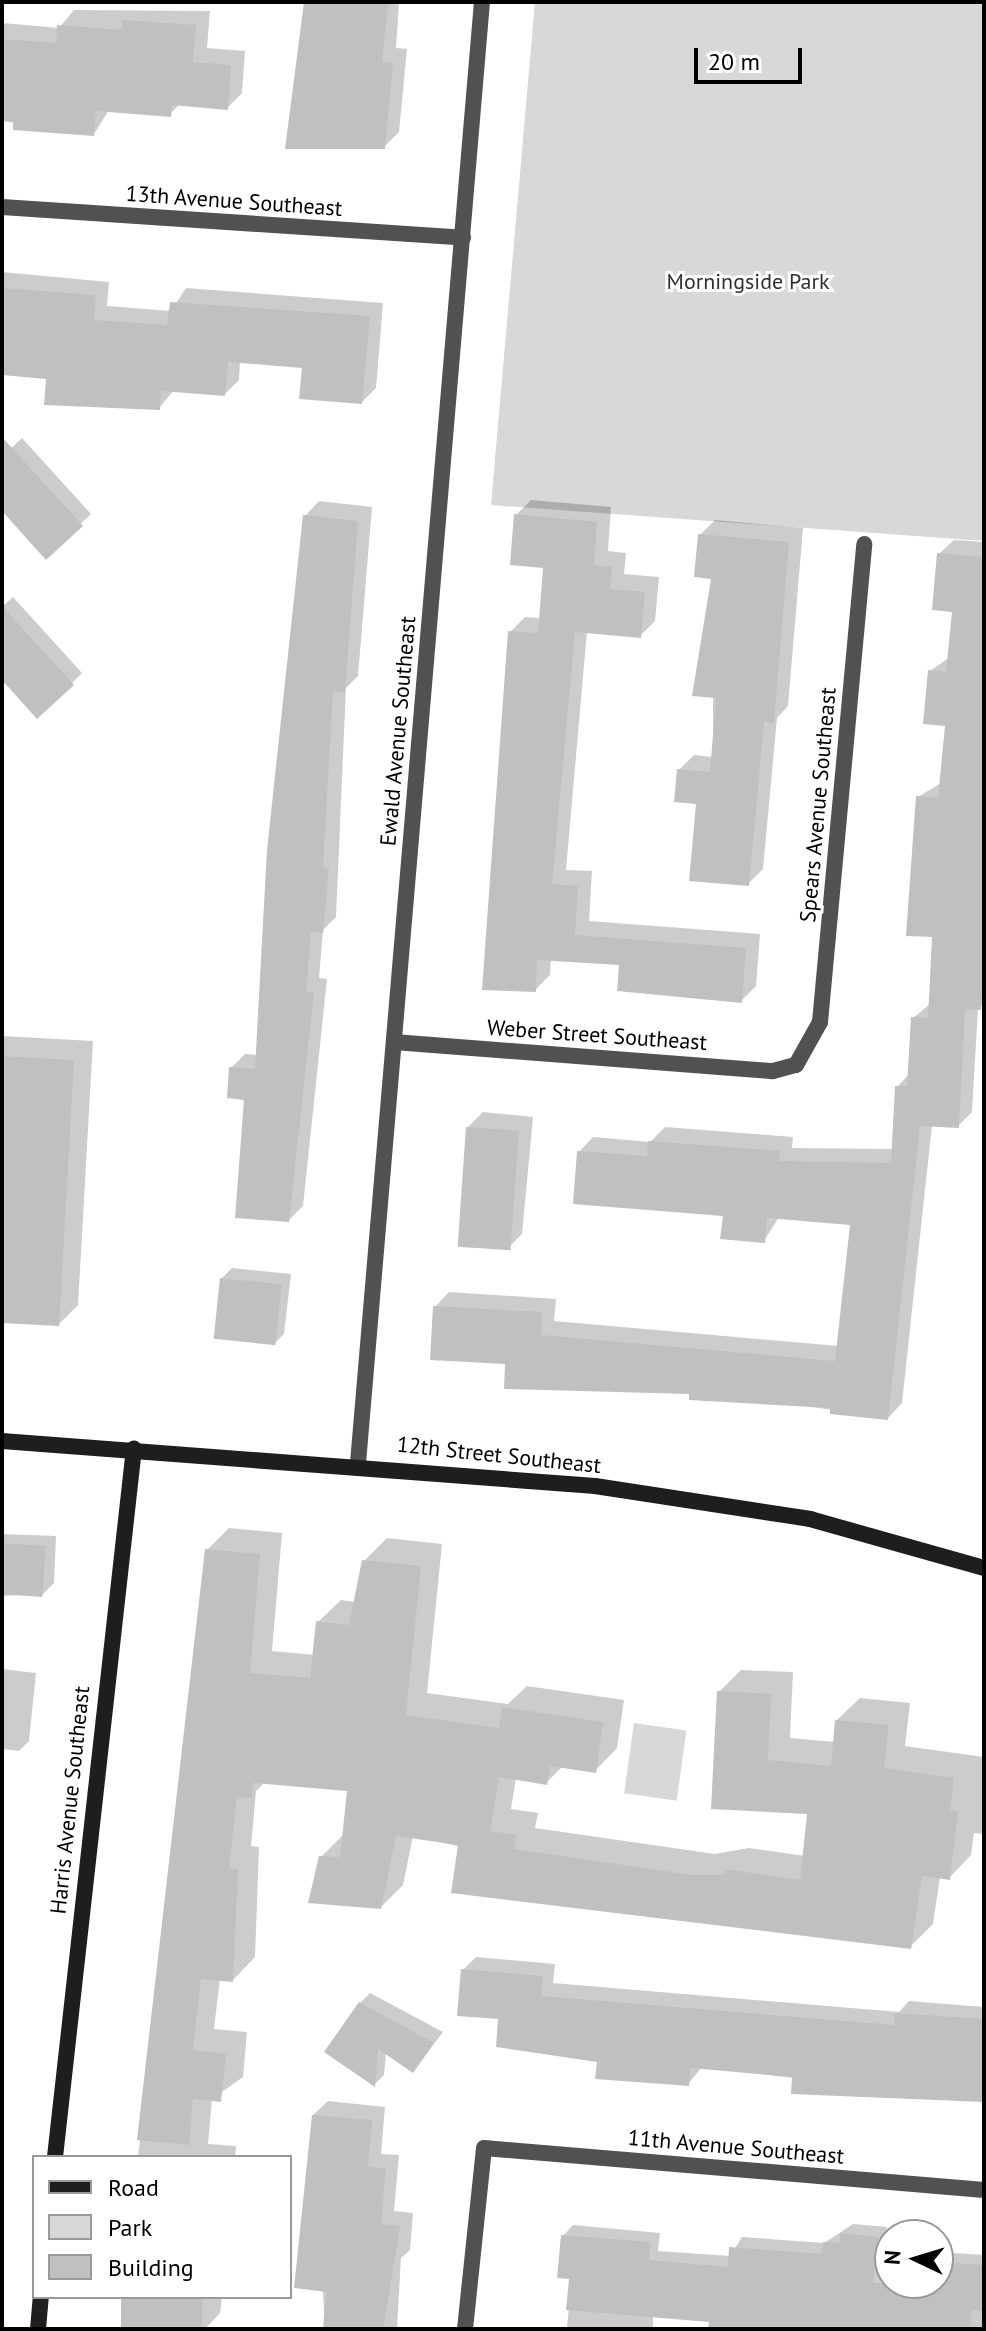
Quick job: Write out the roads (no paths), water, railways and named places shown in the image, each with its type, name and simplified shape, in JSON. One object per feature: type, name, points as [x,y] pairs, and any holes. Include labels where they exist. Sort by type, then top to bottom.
[{"type":"main road","name":"12th Street Southeast","points":[[2,1441],[358,1463],[735,1505],[873,1533],[984,1568]]},
{"type":"main road","name":"Harris Avenue Southeast","points":[[55,2155],[134,1448]]},
{"type":"main road","points":[[38,2329],[41,2299]]},
{"type":"street","name":"Ewald Avenue Southeast","points":[[358,1463],[482,2]]},
{"type":"street","name":"13th Avenue Southeast","points":[[2,207],[463,238]]},
{"type":"street","name":"Spears Avenue Southeast","points":[[796,1065],[820,1022],[864,544]]},
{"type":"street","name":"Weber Street Southeast","points":[[394,1042],[773,1071],[796,1065]]},
{"type":"street","name":"11th Avenue Southeast","points":[[465,2329],[484,2148],[984,2190]]},
{"type":"park label","name":"Morningside Park","points":[[748,282]]}]
